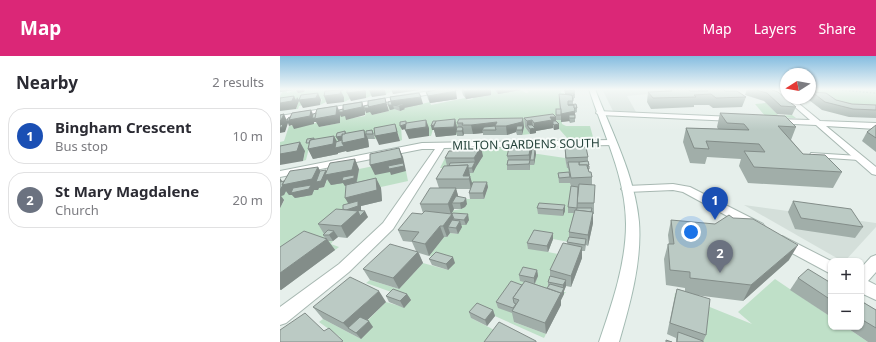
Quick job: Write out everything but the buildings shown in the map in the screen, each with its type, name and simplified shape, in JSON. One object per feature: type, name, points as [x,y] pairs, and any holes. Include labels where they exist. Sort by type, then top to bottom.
[{"type":"street","points":[[280,118],[379,102]]},
{"type":"street","points":[[596,102],[627,188],[632,214],[632,241],[620,308],[609,342]]},
{"type":"street","points":[[796,104],[876,172]]},
{"type":"street","points":[[600,113],[744,119]]},
{"type":"street","points":[[765,120],[876,126]]},
{"type":"street","name":"MILTON GARDENS SOUTH","points":[[280,174],[411,147],[442,145],[611,143]]},
{"type":"street","points":[[280,317],[344,268],[384,231],[401,210],[442,145]]},
{"type":"street","points":[[627,188],[674,187],[693,191],[828,266]]},
{"type":"street","points":[[864,275],[876,261]]},
{"type":"street","points":[[864,286],[876,293]]},
{"type":"lane","points":[[808,155],[859,158]]},
{"type":"shaded area","points":[[609,102],[631,102],[636,112],[613,111]]},
{"type":"shaded area","points":[[744,205],[876,223],[876,227],[848,258],[837,258]]},
{"type":"green space","points":[[280,102],[295,102],[280,107]]},
{"type":"green space","points":[[298,102],[311,102],[299,106],[298,109],[296,109]]},
{"type":"green space","points":[[428,102],[431,105],[444,102],[560,102],[562,124],[566,126],[590,126],[593,137],[568,139],[553,122],[525,127],[530,134],[522,135],[524,127],[492,125],[456,135],[434,126],[431,136],[429,136],[401,127],[402,140],[400,141],[398,133],[375,139],[374,134],[339,145],[310,144],[306,160],[303,161],[305,152],[280,153],[280,142],[284,141],[289,126],[295,125],[294,128],[320,122],[319,127],[340,123],[340,114],[347,116],[346,119],[365,116],[366,110],[371,112],[372,115],[389,111],[388,106],[396,110],[400,110]]},
{"type":"green space","points":[[823,102],[876,102],[876,113]]},
{"type":"green space","points":[[766,103],[779,116],[792,115],[796,118],[766,117],[755,104]]},
{"type":"green space","points":[[510,148],[530,165],[536,154],[538,154],[565,158],[567,167],[572,167],[570,183],[577,213],[569,242],[553,239],[548,252],[563,255],[563,292],[566,292],[564,294],[551,290],[518,316],[514,322],[546,334],[544,338],[479,309],[471,318],[502,334],[495,342],[341,342],[338,339],[340,337],[319,322],[323,319],[361,339],[365,323],[386,302],[403,307],[411,299],[366,283],[370,280],[399,289],[423,263],[448,270],[454,262],[429,256],[444,237],[447,237],[450,233],[458,234],[455,224],[466,225],[423,216],[465,207],[467,203],[459,199],[484,199],[488,187],[465,186],[470,175],[447,176],[481,160],[482,156],[448,168],[440,168],[446,156],[465,149]]},
{"type":"green space","points":[[374,166],[390,171],[406,171],[408,181],[381,187],[351,209],[327,241],[333,241],[331,244],[339,247],[335,250],[312,242],[280,264],[280,208],[284,201],[280,196],[288,187],[290,195],[324,187],[329,176],[356,184],[359,169]]},
{"type":"green space","points":[[775,279],[828,315],[828,330],[850,330],[868,342],[701,342],[674,300],[675,293],[752,324],[738,312]]},
{"type":"place","name":"Bingham Crescent","points":[[715,220]]},
{"type":"place","name":"St Mary Magdalene","points":[[720,273]]}]
